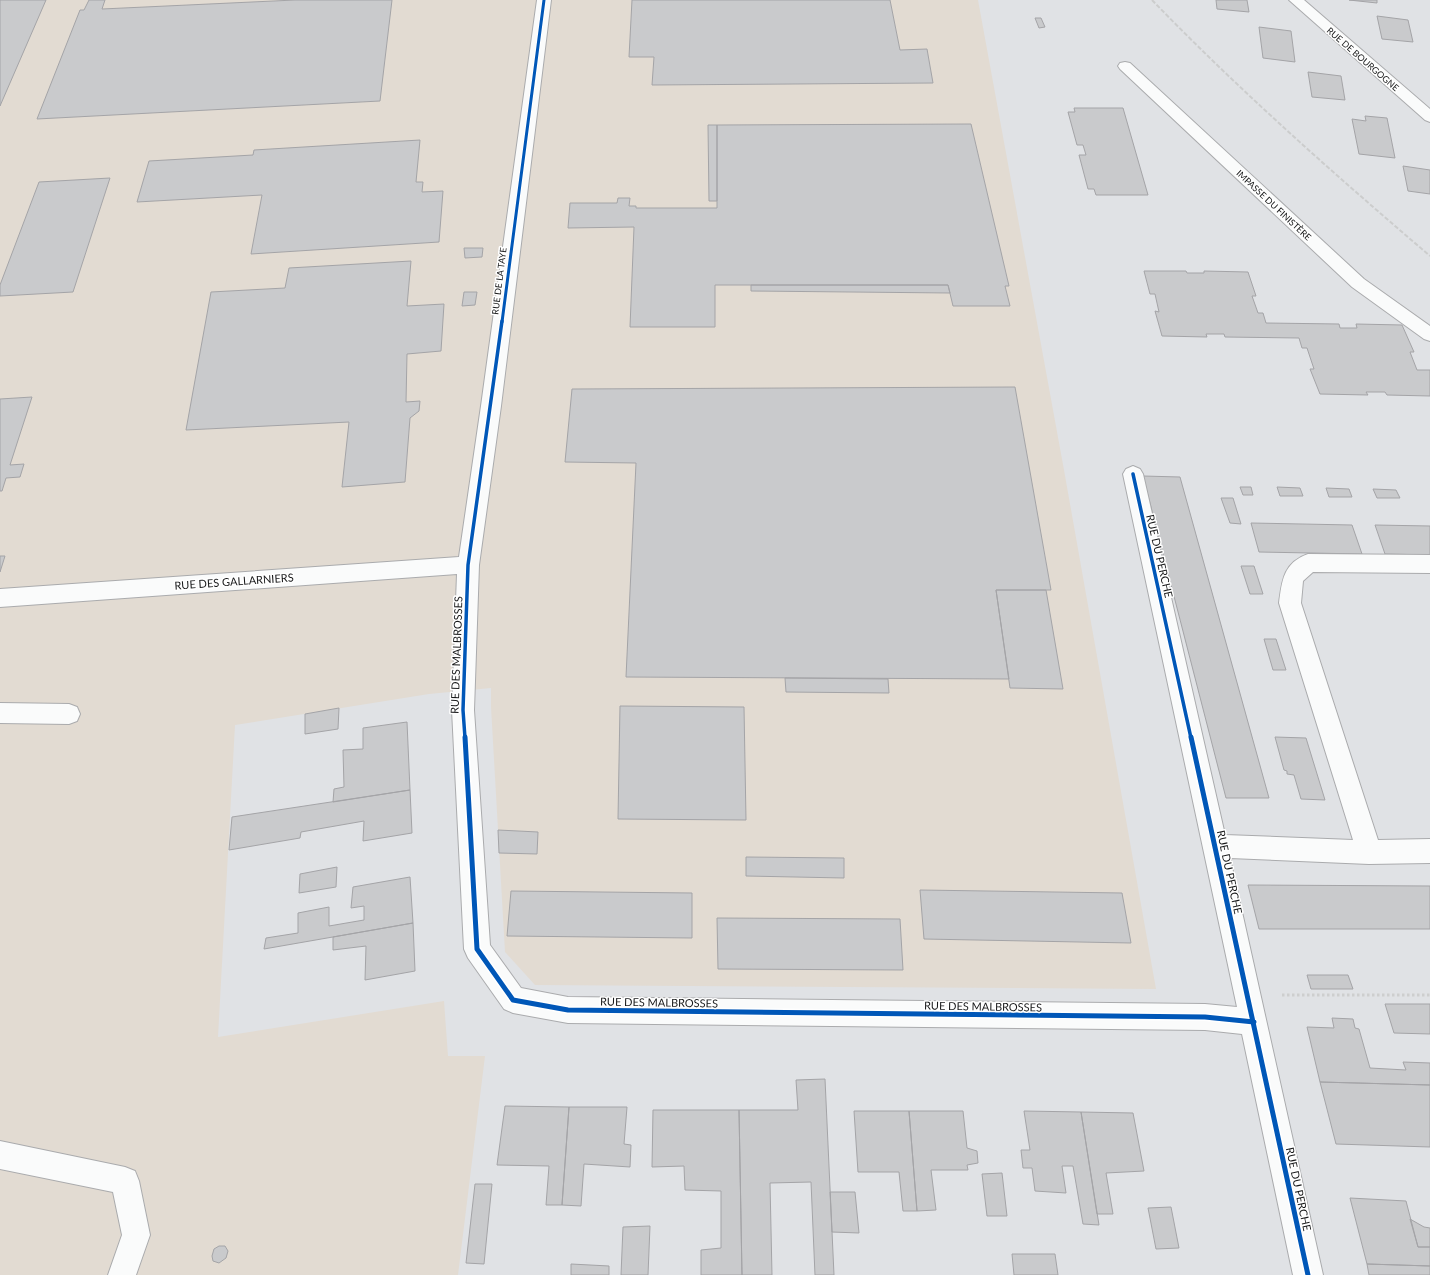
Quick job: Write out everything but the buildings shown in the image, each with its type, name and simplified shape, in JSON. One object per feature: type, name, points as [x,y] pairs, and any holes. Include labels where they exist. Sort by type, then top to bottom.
[{"type":"street","name":"RUE DE LA TAYE","points":[[468,565],[491,406],[544,0]]},
{"type":"street","name":"RUE DE BOURGOGNE","points":[[1296,0],[1428,113]]},
{"type":"street","name":"IMPASSE DU FINISTÈRE","points":[[1125,66],[1358,283],[1430,334]]},
{"type":"street","name":"RUE DU PERCHE","points":[[1133,474],[1254,1022],[1308,1275]]},
{"type":"street","points":[[1369,852],[1355,803],[1290,603],[1293,578],[1308,563],[1430,564]]},
{"type":"street","name":"RUE DES GALLARNIERS","points":[[0,598],[468,565]]},
{"type":"street","name":"RUE DES MALBROSSES","points":[[468,565],[463,710],[477,949],[512,1000],[568,1010],[1206,1017],[1254,1022]]},
{"type":"street","points":[[1215,846],[1369,852],[1430,851]]},
{"type":"lane","points":[[0,713],[69,714]]},
{"type":"lane","points":[[0,1154],[125,1181],[136,1235],[122,1275]]},
{"type":"path","points":[[1247,995],[1430,995]]},
{"type":"shaded area","points":[[0,0],[978,0],[1064,470],[1156,989],[535,985],[505,952],[491,688],[429,694],[235,725],[218,1037],[444,1001],[448,1056],[485,1056],[458,1275],[0,1275]]},
{"type":"railway","points":[[1152,0],[1253,99],[1358,194],[1430,256]]},
{"type":"cycle path","points":[[544,0],[491,406],[468,565],[463,710],[477,949],[513,1000],[568,1010],[1205,1017],[1254,1022]]},
{"type":"cycle path","points":[[1133,474],[1308,1275]]}]
